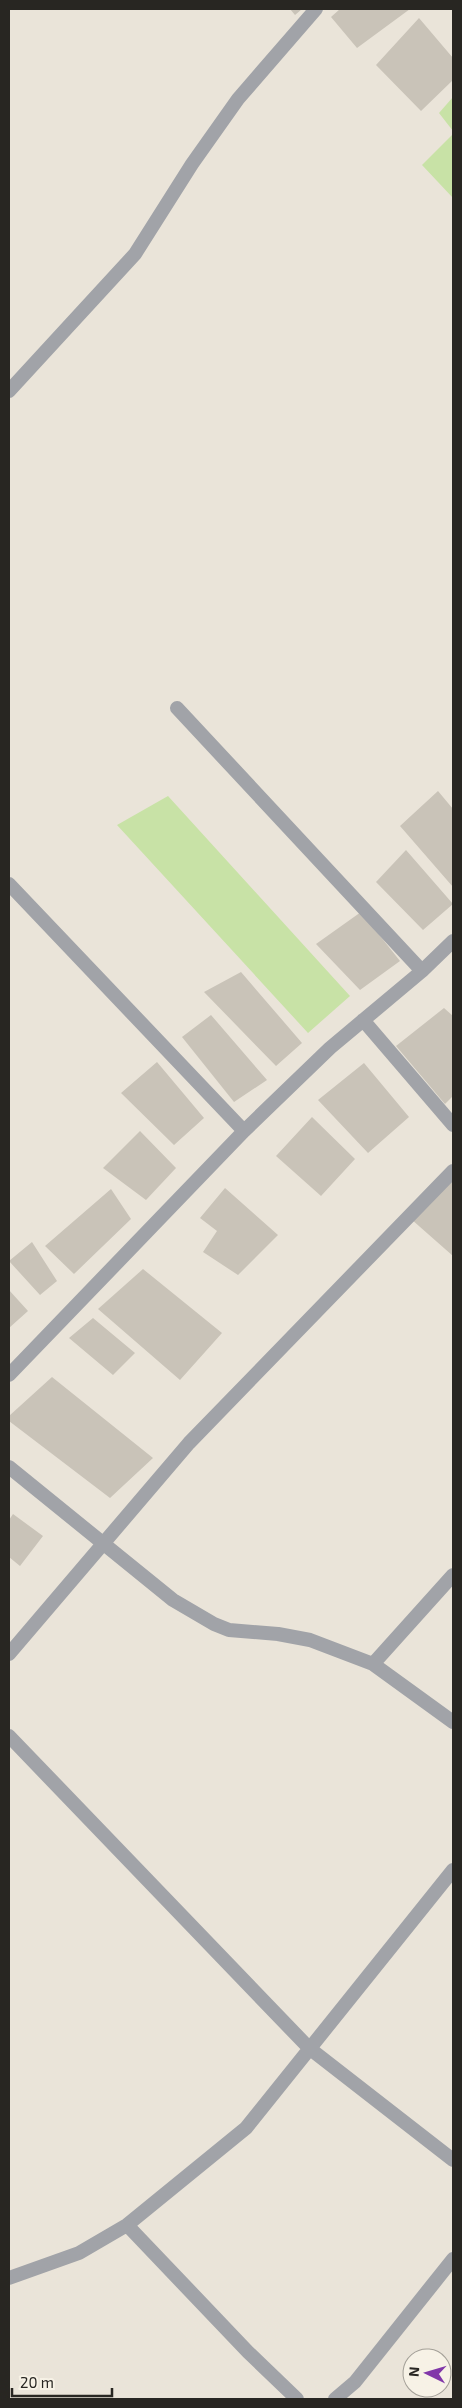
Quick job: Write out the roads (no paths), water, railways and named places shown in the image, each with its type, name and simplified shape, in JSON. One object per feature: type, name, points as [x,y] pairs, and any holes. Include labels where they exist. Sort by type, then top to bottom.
[{"type":"street","points":[[9,391],[135,254],[192,164],[238,99],[316,9]]},
{"type":"street","points":[[177,708],[422,971]]},
{"type":"street","points":[[9,884],[244,1131]]},
{"type":"street","points":[[9,1375],[244,1131],[330,1048],[422,971],[453,941]]},
{"type":"street","points":[[363,1020],[453,1125]]},
{"type":"street","points":[[9,1654],[189,1443],[453,1171]]},
{"type":"street","points":[[9,1467],[173,1600],[214,1624],[229,1630],[278,1634],[310,1640],[373,1664],[453,1722]]},
{"type":"street","points":[[373,1664],[453,1575]]},
{"type":"street","points":[[9,1736],[309,2048],[453,2160]]},
{"type":"street","points":[[9,2278],[79,2252],[127,2224],[246,2128],[453,1870]]},
{"type":"street","points":[[127,2224],[248,2352],[297,2399]]},
{"type":"street","points":[[335,2399],[355,2382],[453,2259]]}]
